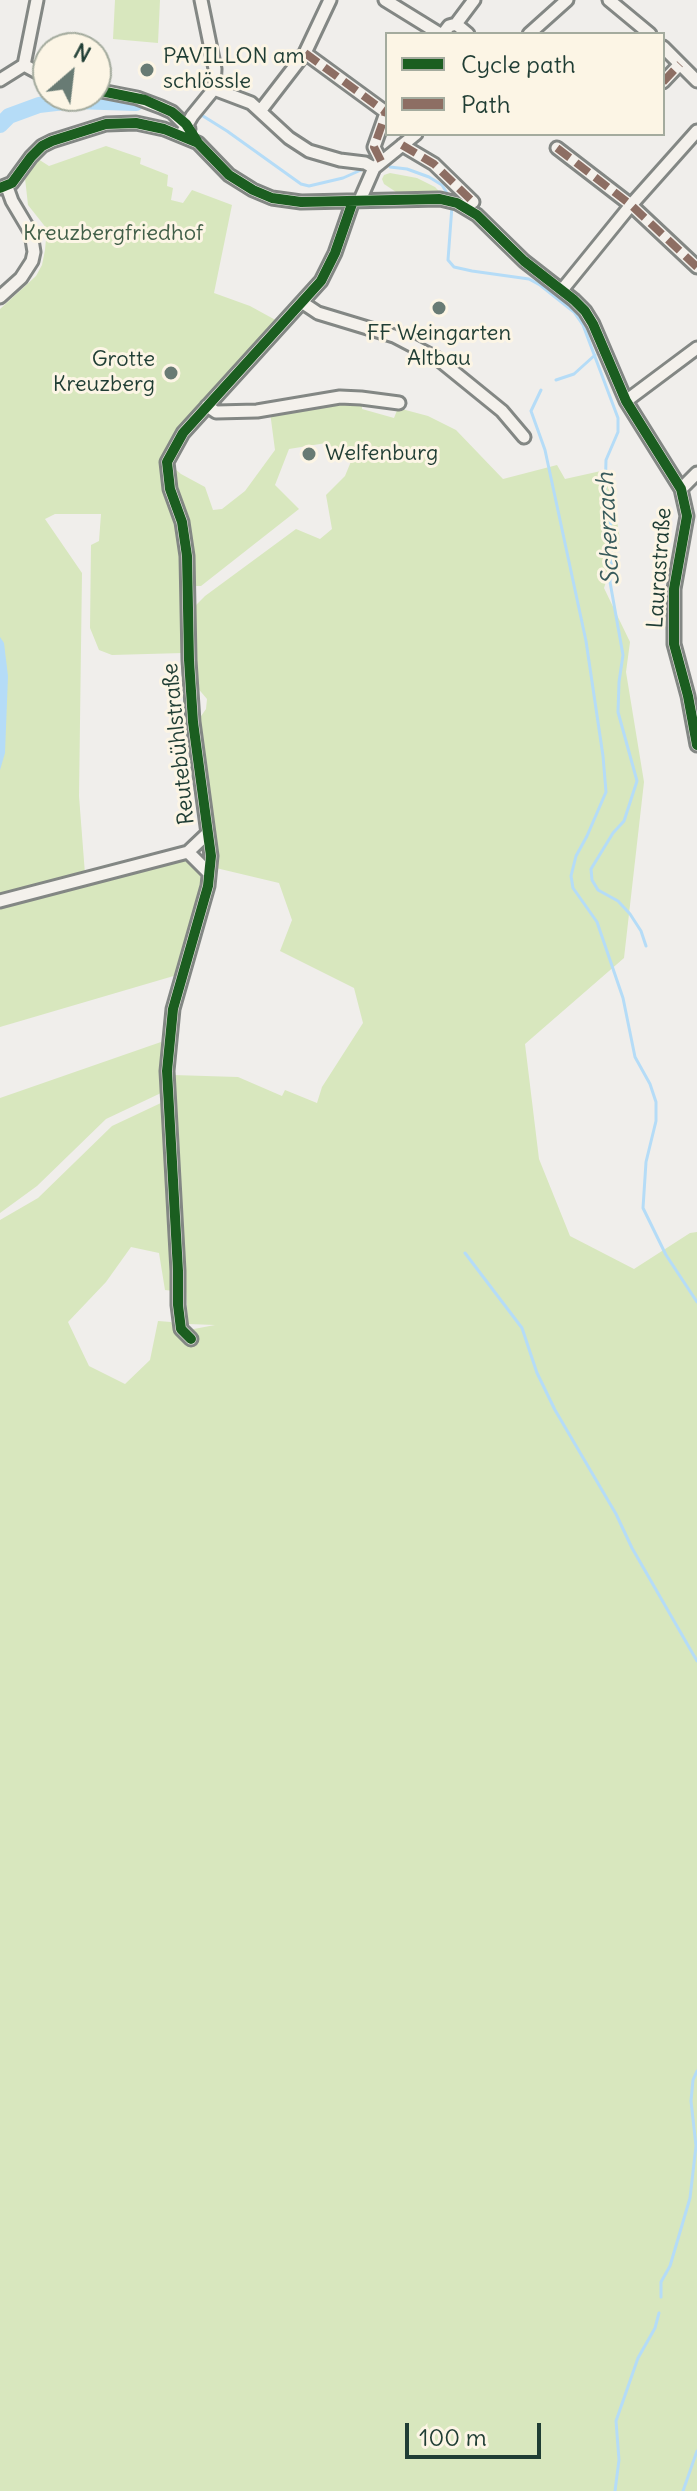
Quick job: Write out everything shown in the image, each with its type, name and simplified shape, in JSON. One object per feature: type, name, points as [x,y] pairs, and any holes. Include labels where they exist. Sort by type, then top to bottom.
[{"type":"street","points":[[27,67],[37,0]]},
{"type":"street","points":[[184,130],[214,89],[215,69],[201,0]]},
{"type":"street","points":[[261,110],[305,53],[330,0]]},
{"type":"street","points":[[385,0],[439,32]]},
{"type":"street","points":[[444,32],[456,24],[474,0]]},
{"type":"street","points":[[531,32],[567,0]]},
{"type":"street","points":[[609,0],[648,32]]},
{"type":"street","points":[[456,24],[466,32]]},
{"type":"street","points":[[665,49],[697,81]]},
{"type":"street","points":[[305,53],[385,112]]},
{"type":"street","points":[[665,80],[680,64]]},
{"type":"street","points":[[27,67],[32,70]]},
{"type":"street","points":[[0,80],[27,67]]},
{"type":"street","points":[[214,89],[239,97],[261,110],[289,138],[309,151],[340,160],[377,164],[413,136]]},
{"type":"street","points":[[112,93],[145,100],[172,112],[184,130],[229,175],[265,196],[301,202],[440,199],[457,203],[477,215],[524,261],[574,300],[593,324],[626,401],[681,489],[697,473]]},
{"type":"street","points":[[377,164],[374,147],[385,116]]},
{"type":"street","points":[[0,297],[21,278],[34,252],[31,233],[4,188],[42,146],[78,131],[106,124],[136,123],[184,130]]},
{"type":"street","points":[[562,290],[631,205],[697,131]]},
{"type":"street","points":[[402,145],[434,164],[473,202]]},
{"type":"street","points":[[557,148],[631,205],[697,267]]},
{"type":"street","name":"Reutebühlstraße","points":[[191,1339],[181,1329],[178,1305],[167,1071],[173,1009],[208,886],[208,833],[193,722],[187,556],[167,462],[176,443],[303,303],[330,265],[356,200],[377,164]]},
{"type":"street","points":[[0,205],[17,211]]},
{"type":"street","points":[[303,303],[318,313],[394,336],[438,359],[502,411],[524,437]]},
{"type":"street","points":[[626,401],[697,348]]},
{"type":"street","points":[[207,406],[216,412],[257,411],[340,397],[399,403]]},
{"type":"street","name":"Laurastraße","points":[[681,489],[687,516],[674,589],[674,644],[697,745]]},
{"type":"street","points":[[0,901],[188,852],[208,833]]},
{"type":"street","points":[[188,852],[209,873]]},
{"type":"green space","points":[[115,0],[160,0],[158,43],[113,39]]},
{"type":"green space","name":"Kreuzbergfriedhof","points":[[106,146],[141,158],[140,164],[168,175],[167,186],[173,188],[171,200],[183,203],[192,190],[232,205],[214,293],[250,306],[281,323],[207,406],[167,462],[205,487],[213,510],[222,509],[245,491],[275,450],[270,412],[319,403],[362,402],[362,409],[394,418],[398,408],[428,416],[456,430],[503,479],[557,465],[565,479],[601,471],[613,499],[620,539],[604,588],[630,642],[626,672],[644,782],[624,958],[525,1044],[539,1159],[570,1236],[634,1269],[690,1233],[697,1232],[697,2491],[0,2491],[0,1220],[38,1198],[112,1126],[163,1102],[174,1291],[165,1290],[159,1253],[131,1247],[106,1282],[68,1322],[89,1366],[125,1384],[150,1360],[158,1321],[171,1322],[178,1332],[215,1325],[188,1324],[173,1075],[238,1077],[282,1096],[285,1090],[317,1103],[322,1087],[363,1023],[354,988],[280,951],[292,920],[279,883],[216,868],[197,722],[206,709],[207,699],[196,686],[193,608],[296,529],[320,539],[332,529],[326,495],[345,476],[352,459],[326,443],[289,449],[275,485],[299,509],[201,586],[181,586],[183,653],[112,655],[99,650],[90,628],[91,545],[99,541],[101,514],[55,514],[45,519],[82,573],[79,796],[85,874],[0,896],[0,309],[36,276],[45,250],[47,229],[28,205],[25,178],[38,159],[49,166]]},
{"type":"green space","points":[[390,173],[417,178],[441,193],[396,192],[382,179]]},
{"type":"green space","points":[[183,859],[203,874],[204,884],[177,975],[0,1027],[0,904]]},
{"type":"green space","points":[[161,1042],[161,1093],[106,1119],[37,1186],[0,1213],[0,1098]]},
{"type":"water","points":[[0,637],[4,643],[8,676],[5,753],[0,770]]},
{"type":"waterway","name":"Scherzach","points":[[0,125],[9,116],[39,105],[73,101],[136,103]]},
{"type":"waterway","name":"Scherzach","points":[[203,116],[301,184],[309,186],[361,170]]},
{"type":"waterway","name":"Scherzach","points":[[390,167],[429,177],[442,185],[450,198]]},
{"type":"waterway","name":"Scherzach","points":[[452,206],[448,260],[454,267],[529,279],[574,312],[583,325],[618,418],[618,432],[606,460],[605,497],[613,536],[610,582],[623,655],[618,712],[637,781],[624,821],[591,869],[592,880],[598,890],[618,901],[630,914],[646,946]]},
{"type":"waterway","points":[[556,380],[574,374],[595,355]]},
{"type":"waterway","points":[[541,390],[531,411],[545,450],[586,641],[606,792],[576,856],[571,876],[573,888],[597,922],[623,998],[635,1057],[656,1102],[656,1121],[646,1162],[643,1208],[666,1255],[697,1302]]},
{"type":"waterway","points":[[465,1253],[522,1328],[537,1373],[555,1410],[697,1661]]},
{"type":"waterway","points":[[661,2297],[661,2282],[670,2266],[690,2198],[696,2146],[691,2101],[697,2071]]},
{"type":"waterway","points":[[615,2491],[619,2460],[616,2421],[638,2358],[655,2328],[659,2313]]},
{"type":"waterway","name":"Scherzach","points":[[683,2491],[697,2451]]},
{"type":"marked path","points":[[305,53],[385,112]]},
{"type":"marked path","points":[[665,80],[680,64]]},
{"type":"marked path","points":[[381,161],[374,147],[385,116]]},
{"type":"marked path","points":[[402,145],[434,164],[473,202]]},
{"type":"marked path","points":[[557,148],[631,205],[697,267]]},
{"type":"cycle path","points":[[112,93],[145,100],[172,112],[186,124],[198,143]]},
{"type":"cycle path","points":[[0,188],[12,183],[31,157],[52,141],[106,124],[136,123],[164,129],[198,143],[229,175],[272,198],[301,202],[440,199],[457,203],[477,215],[524,261],[585,311],[626,401],[681,489],[687,516],[674,589],[674,644],[697,745]]},
{"type":"cycle path","points":[[191,1339],[181,1329],[178,1305],[167,1071],[173,1009],[208,886],[211,856],[193,722],[187,556],[182,522],[170,489],[167,462],[183,433],[321,281],[335,253],[353,201]]},
{"type":"place","name":"PAVILLON am schlössle","points":[[147,70]]},
{"type":"place","name":"FF Weingarten Altbau","points":[[439,308]]},
{"type":"place","name":"Grotte Kreuzberg","points":[[171,373]]},
{"type":"place","name":"Welfenburg","points":[[309,454]]}]
